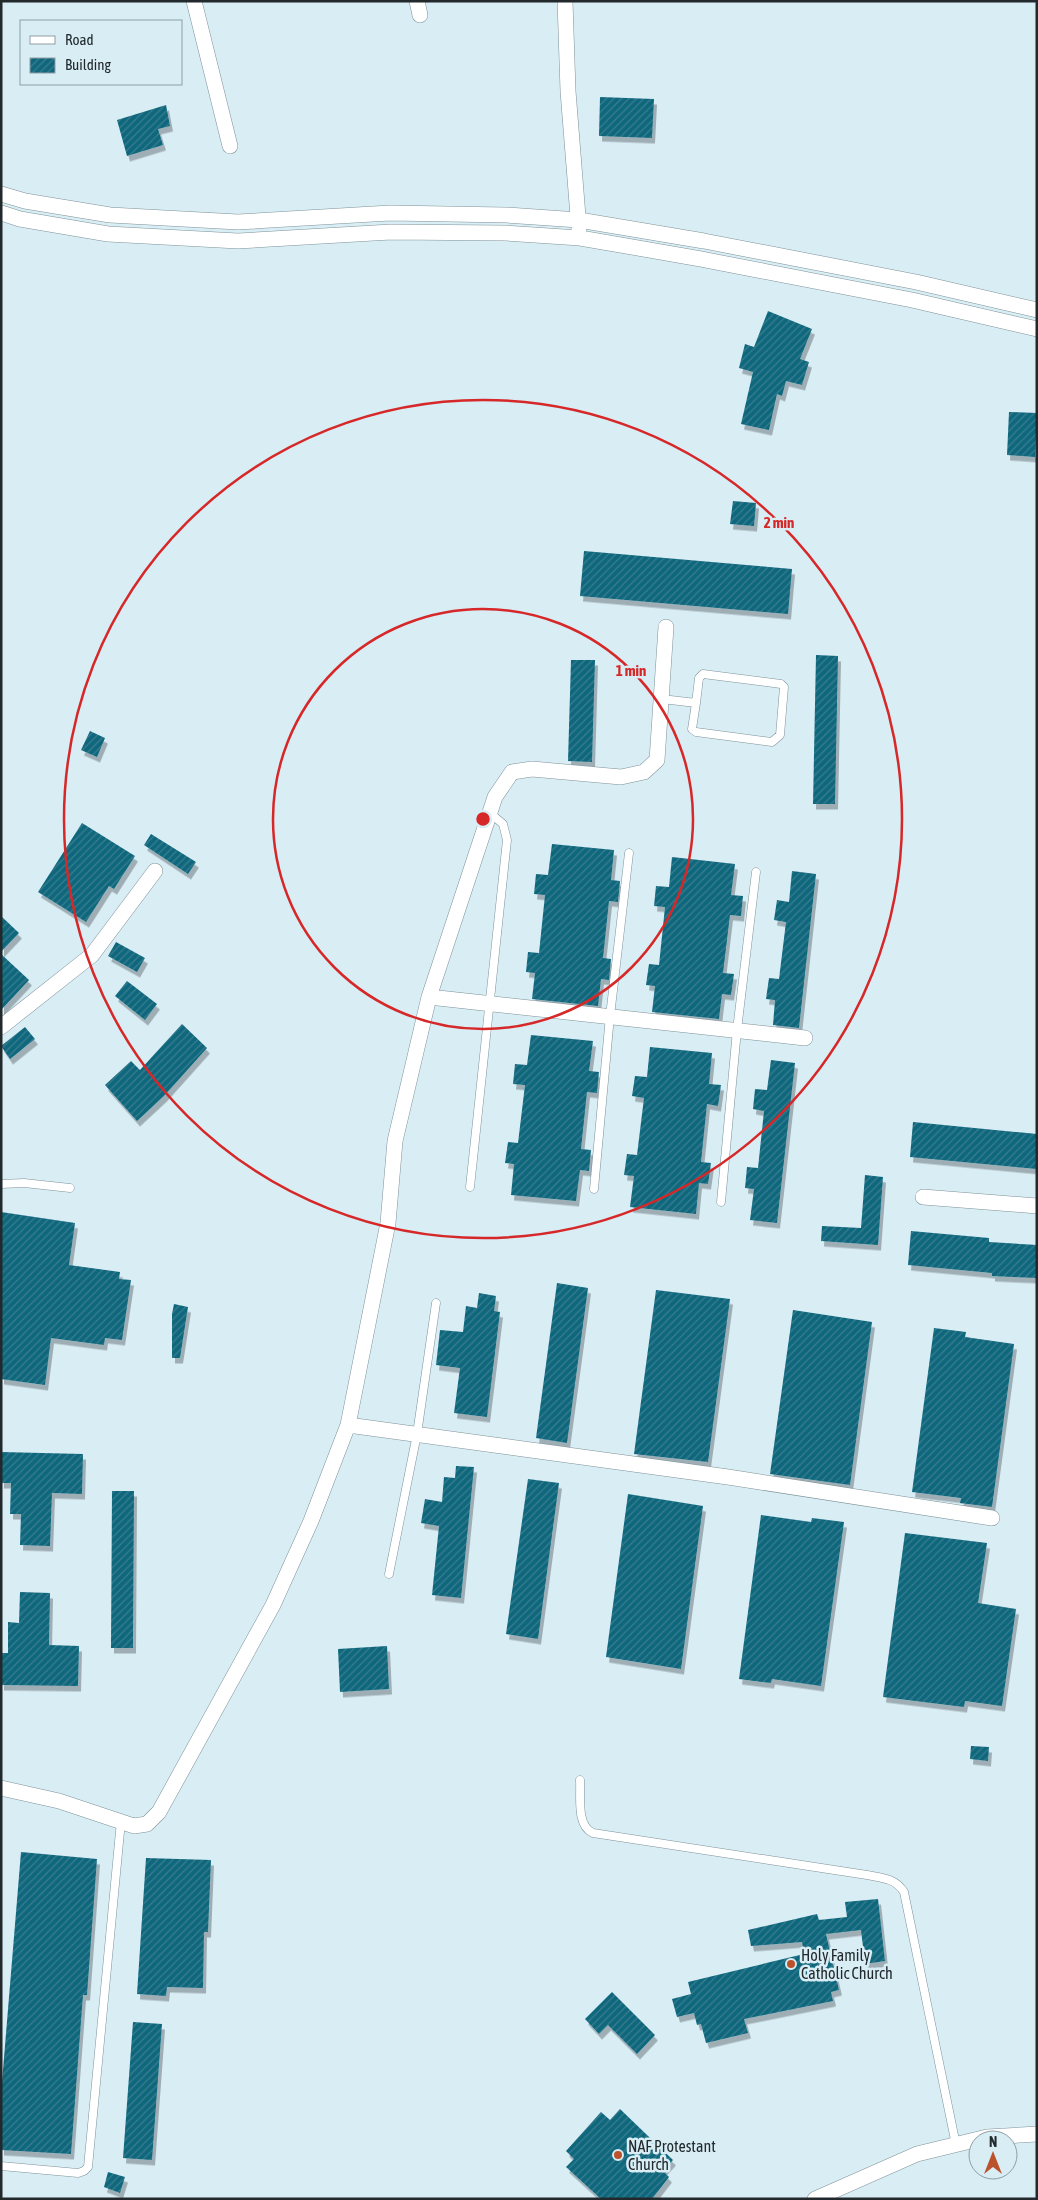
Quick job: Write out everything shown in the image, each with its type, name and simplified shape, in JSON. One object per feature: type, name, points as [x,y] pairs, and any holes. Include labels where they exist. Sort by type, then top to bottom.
[{"type":"street","points":[[194,1],[230,146]]},
{"type":"street","points":[[565,1],[568,91],[580,238]]},
{"type":"street","points":[[1,194],[25,201],[110,216],[238,222],[390,214],[506,215],[579,220],[714,242],[916,282],[1037,310]]},
{"type":"street","points":[[1,213],[20,219],[108,234],[238,241],[391,232],[505,233],[580,238],[701,259],[912,300],[1037,329]]},
{"type":"street","points":[[1,1788],[59,1801],[134,1826],[147,1824],[159,1812],[273,1605],[311,1521],[348,1425],[388,1223],[395,1142],[429,998],[495,797],[512,772],[532,770],[621,777],[644,772],[657,760],[666,627]]},
{"type":"street","points":[[1,1027],[92,955],[155,872]]},
{"type":"street","points":[[429,998],[805,1038]]},
{"type":"street","points":[[924,1196],[1037,1206]]},
{"type":"street","points":[[348,1425],[728,1477],[992,1518]]},
{"type":"street","points":[[815,2199],[917,2154],[986,2137],[1037,2134]]},
{"type":"lane","points":[[703,674],[781,684],[784,687],[785,696],[780,735],[772,742],[694,731],[692,726],[696,703],[698,678],[703,674]]},
{"type":"lane","points":[[662,699],[696,703]]},
{"type":"lane","points":[[470,1187],[507,840],[503,824],[490,813]]},
{"type":"lane","points":[[594,1189],[610,1016],[629,853]]},
{"type":"lane","points":[[721,1202],[736,1030],[756,872]]},
{"type":"lane","points":[[1,1184],[70,1188]]},
{"type":"lane","points":[[389,1574],[417,1434],[436,1303]]},
{"type":"lane","points":[[580,1780],[582,1823],[587,1830],[593,1833],[867,1875],[893,1881],[900,1885],[904,1892],[956,2144]]},
{"type":"lane","points":[[1,2166],[78,2173],[88,2167],[121,1821]]},
{"type":"building","points":[[600,97],[654,99],[652,138],[599,136]]},
{"type":"building","points":[[166,105],[170,126],[158,129],[163,145],[127,156],[117,120]]},
{"type":"building","points":[[768,311],[812,329],[800,359],[809,362],[802,385],[786,381],[782,396],[777,394],[769,430],[741,424],[753,372],[739,368],[745,344],[754,347]]},
{"type":"building","points":[[1009,412],[1037,413],[1035,457],[1007,455]]},
{"type":"building","points":[[733,501],[756,503],[754,526],[730,524]]},
{"type":"building","points":[[584,551],[792,569],[788,614],[580,596]]},
{"type":"building","points":[[816,655],[838,656],[835,804],[813,804]]},
{"type":"building","points":[[571,660],[595,660],[592,762],[568,761]]},
{"type":"building","points":[[90,731],[105,738],[97,757],[81,750]]},
{"type":"building","points":[[82,823],[135,856],[114,889],[109,886],[86,922],[38,892]]},
{"type":"building","points":[[151,834],[196,862],[188,874],[144,845]]},
{"type":"building","points":[[552,844],[614,850],[611,880],[620,881],[618,902],[609,901],[603,958],[611,959],[609,980],[601,979],[598,1006],[532,999],[535,973],[526,972],[528,952],[539,953],[545,895],[534,894],[536,874],[548,875]]},
{"type":"building","points":[[672,857],[735,864],[731,895],[743,896],[741,916],[730,915],[723,973],[734,974],[731,995],[722,994],[719,1019],[652,1012],[655,986],[646,985],[649,964],[659,965],[665,907],[654,906],[656,886],[669,887]]},
{"type":"building","points":[[792,871],[816,874],[799,1028],[773,1025],[775,1000],[766,999],[769,978],[779,979],[786,922],[774,920],[777,900],[789,902]]},
{"type":"building","points":[[1,916],[19,933],[1,952]]},
{"type":"building","points":[[116,942],[145,958],[137,972],[108,956]]},
{"type":"building","points":[[1,954],[29,980],[1,1010]]},
{"type":"building","points":[[127,981],[157,1004],[145,1020],[115,996]]},
{"type":"building","points":[[182,1024],[207,1048],[164,1096],[137,1121],[105,1085],[131,1061],[140,1070]]},
{"type":"building","points":[[25,1027],[35,1039],[10,1059],[1,1046]]},
{"type":"building","points":[[531,1035],[593,1041],[589,1071],[599,1072],[597,1093],[587,1092],[581,1149],[591,1150],[589,1171],[580,1170],[576,1201],[511,1195],[514,1164],[505,1163],[508,1142],[518,1143],[525,1085],[513,1084],[515,1064],[527,1065]]},
{"type":"building","points":[[650,1047],[712,1053],[709,1084],[721,1085],[718,1106],[707,1104],[701,1162],[711,1163],[708,1184],[699,1183],[696,1214],[630,1207],[634,1176],[624,1175],[627,1154],[637,1155],[644,1098],[632,1096],[635,1076],[647,1077]]},
{"type":"building","points":[[771,1060],[795,1063],[777,1223],[750,1220],[754,1189],[745,1188],[747,1167],[758,1168],[764,1111],[753,1109],[755,1089],[767,1090]]},
{"type":"building","points":[[913,1122],[1037,1134],[1037,1169],[910,1157]]},
{"type":"building","points":[[865,1175],[883,1177],[878,1245],[821,1241],[822,1226],[861,1228]]},
{"type":"building","points":[[1,1212],[75,1223],[69,1265],[120,1272],[119,1279],[131,1280],[122,1340],[105,1338],[104,1345],[51,1338],[45,1385],[1,1379]]},
{"type":"building","points":[[911,1231],[989,1238],[989,1242],[1037,1245],[1037,1278],[992,1276],[992,1273],[908,1265]]},
{"type":"building","points":[[557,1283],[588,1288],[567,1443],[536,1438]]},
{"type":"building","points":[[656,1290],[730,1299],[708,1462],[634,1454]]},
{"type":"building","points":[[479,1293],[496,1296],[494,1311],[500,1312],[487,1417],[454,1413],[460,1368],[436,1365],[440,1330],[463,1332],[466,1306],[477,1308]]},
{"type":"building","points":[[174,1304],[188,1307],[180,1358],[172,1358],[172,1314]]},
{"type":"building","points":[[793,1310],[872,1322],[850,1485],[770,1474]]},
{"type":"building","points":[[934,1328],[966,1332],[965,1337],[1014,1344],[992,1507],[960,1503],[961,1498],[912,1492]]},
{"type":"building","points":[[1,1452],[83,1454],[82,1494],[52,1493],[50,1546],[20,1545],[21,1514],[10,1514],[11,1483],[1,1483]]},
{"type":"building","points":[[456,1466],[474,1467],[461,1598],[432,1595],[439,1526],[421,1523],[425,1499],[442,1502],[444,1477],[455,1478]]},
{"type":"building","points":[[528,1479],[559,1483],[538,1639],[506,1634]]},
{"type":"building","points":[[112,1491],[134,1491],[133,1648],[111,1648]]},
{"type":"building","points":[[628,1494],[703,1506],[681,1669],[606,1657]]},
{"type":"building","points":[[761,1515],[811,1522],[812,1518],[844,1522],[821,1686],[772,1679],[771,1683],[739,1679]]},
{"type":"building","points":[[905,1533],[987,1543],[978,1603],[1016,1609],[1002,1706],[965,1701],[964,1707],[883,1697]]},
{"type":"building","points":[[20,1592],[50,1593],[49,1645],[79,1646],[78,1686],[1,1685],[1,1653],[8,1653],[8,1622],[19,1623]]},
{"type":"building","points":[[387,1646],[389,1689],[340,1692],[338,1649]]},
{"type":"building","points":[[971,1746],[989,1747],[988,1761],[970,1759]]},
{"type":"building","points":[[21,1852],[97,1859],[87,1995],[83,1995],[71,2154],[1,2150],[1,2094]]},
{"type":"building","points":[[146,1858],[211,1860],[208,1932],[204,1932],[203,1988],[167,1987],[166,1996],[137,1994]]},
{"type":"building","points":[[878,1899],[885,1961],[865,1964],[861,1930],[826,1934],[839,1990],[831,1992],[833,2001],[744,2019],[748,2033],[706,2043],[701,2024],[697,2025],[694,2013],[677,2017],[672,1999],[691,1994],[688,1982],[804,1954],[802,1942],[751,1946],[748,1930],[817,1914],[819,1920],[847,1917],[845,1902]]},
{"type":"building","points":[[612,1992],[655,2035],[637,2054],[608,2025],[599,2034],[585,2019]]},
{"type":"building","points":[[133,2022],[162,2024],[152,2160],[123,2158]]},
{"type":"building","name":"NAF Protestant Church","points":[[620,2109],[673,2160],[663,2171],[669,2177],[652,2199],[601,2199],[566,2167],[574,2159],[566,2151],[601,2112],[610,2120]]},
{"type":"building","points":[[108,2172],[125,2177],[120,2193],[104,2187]]},
{"type":"place","name":"Holy Family Catholic Church","points":[[791,1964]]},
{"type":"place","name":"NAF Protestant Church","points":[[618,2155]]}]
